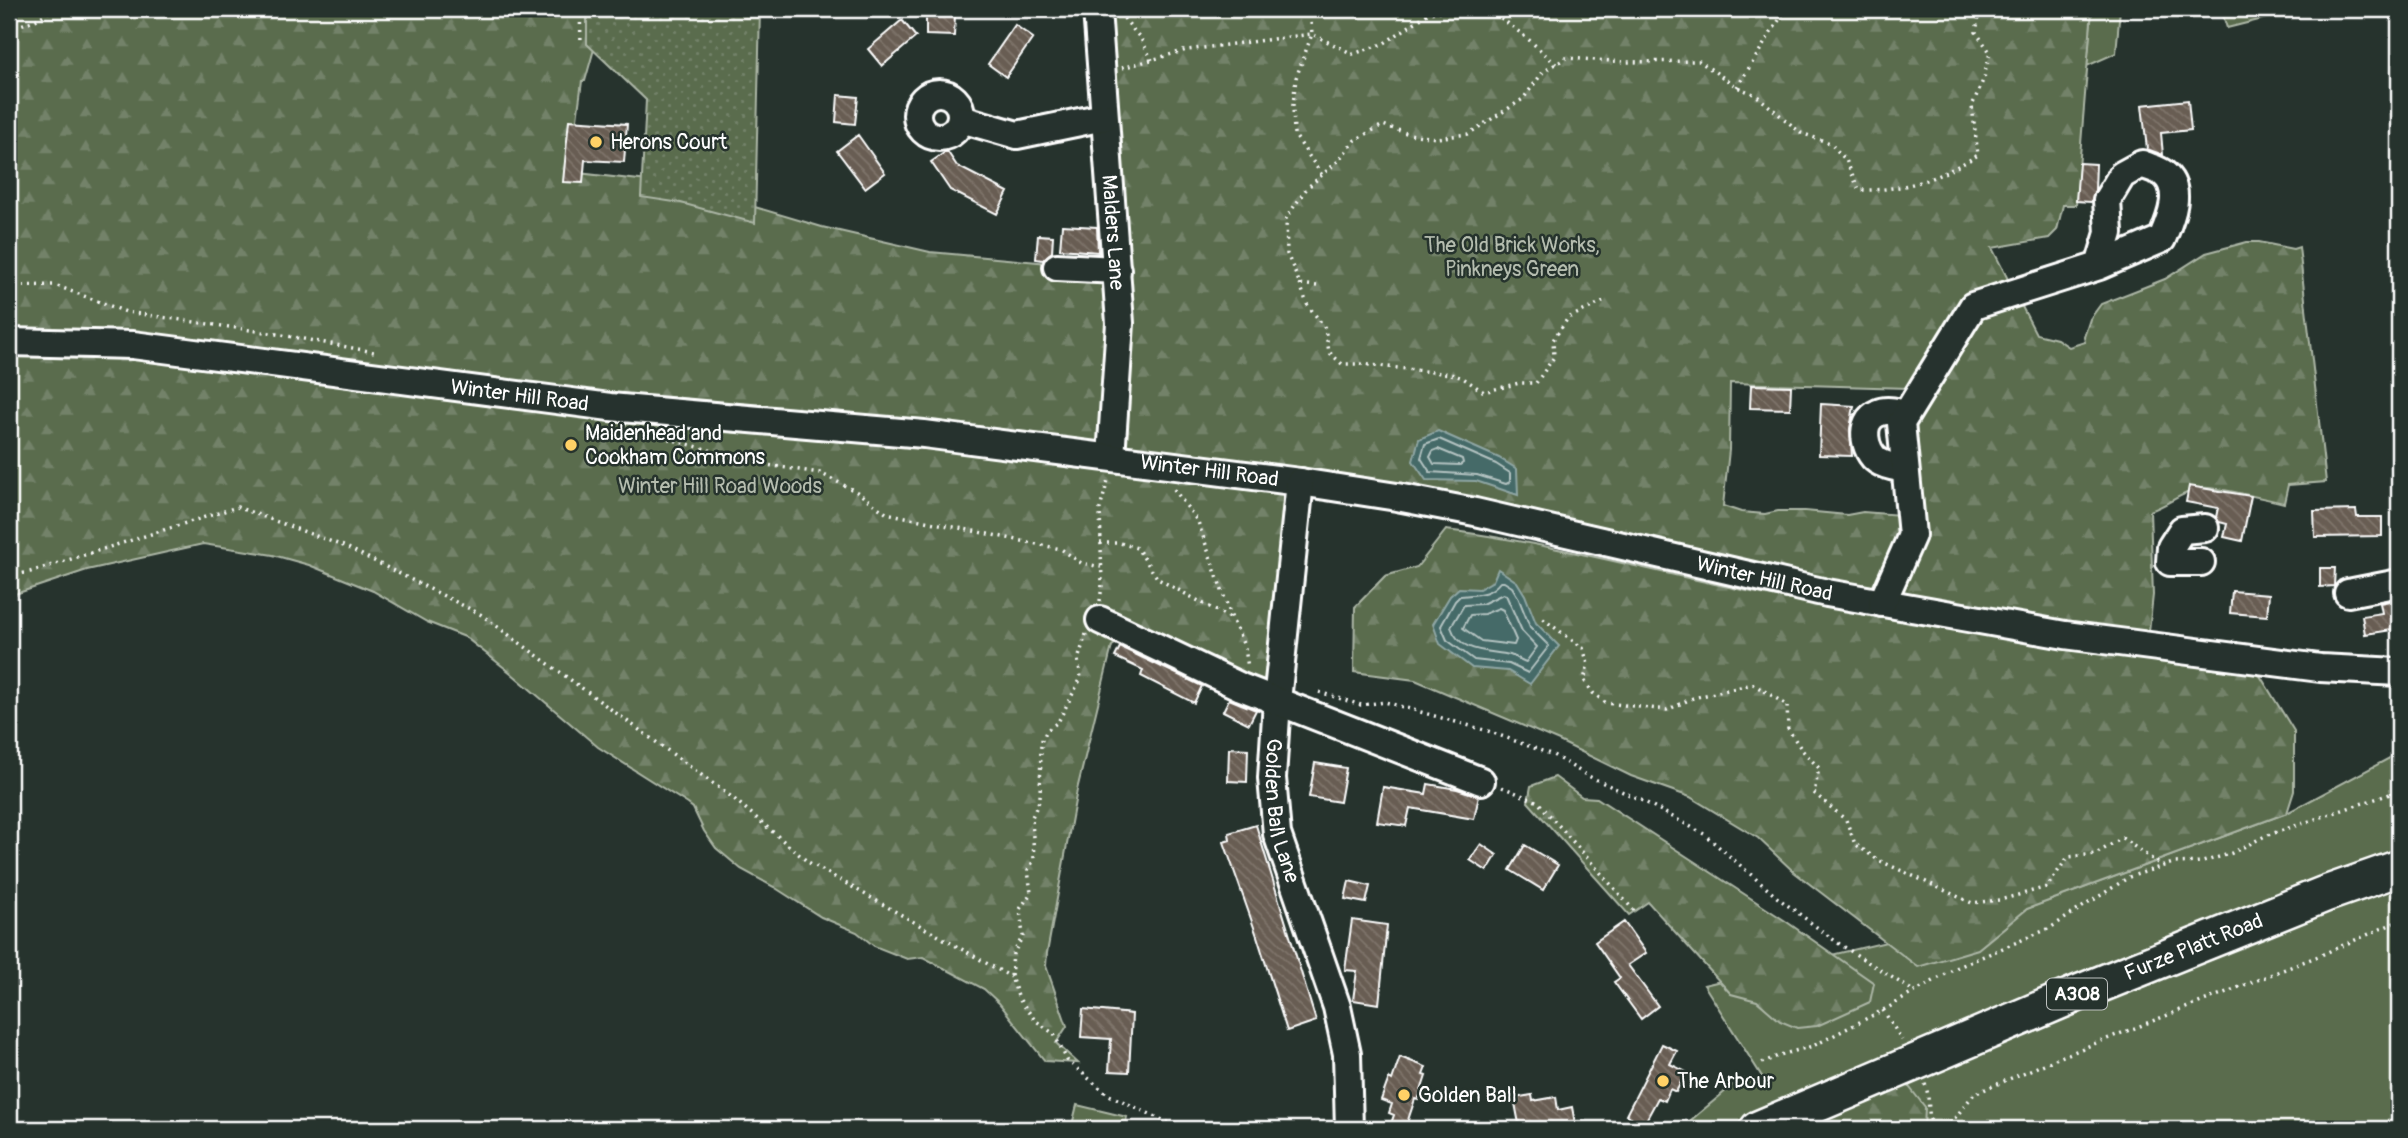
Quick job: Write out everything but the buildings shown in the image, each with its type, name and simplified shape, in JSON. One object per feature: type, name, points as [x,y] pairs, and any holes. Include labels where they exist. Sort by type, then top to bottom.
[{"type":"main road","name":"Furze Platt Road","points":[[1758,1129],[2094,987],[2325,894],[2399,868]]},
{"type":"street","name":"Malders Lane","points":[[1097,11],[1120,323],[1112,458]]},
{"type":"street","points":[[961,119],[1017,135],[1104,117]]},
{"type":"street","points":[[1882,603],[1912,535],[1901,423],[1973,306],[2099,266]]},
{"type":"street","points":[[1057,267],[1117,271]]},
{"type":"street","name":"Winter Hill Road","points":[[9,342],[133,345],[655,411],[924,434],[1300,482],[1475,512],[1827,593],[1882,603],[2102,640],[2320,668],[2399,672]]},
{"type":"street","points":[[1905,469],[1880,463],[1870,455],[1865,443],[1865,430],[1873,416],[1880,412],[1906,414]]},
{"type":"street","name":"Golden Ball Lane","points":[[1300,482],[1272,778],[1277,834],[1337,1007],[1347,1054],[1349,1129]]},
{"type":"street","points":[[2201,562],[2170,562],[2171,547],[2182,530],[2205,528]]},
{"type":"street","points":[[2348,593],[2399,583]]},
{"type":"street","points":[[1100,620],[1241,687],[1278,693],[1481,781]]},
{"type":"path","points":[[9,29],[38,19],[52,9]]},
{"type":"path","points":[[580,9],[581,43]]},
{"type":"path","points":[[1310,9],[1312,34],[1296,78],[1294,134],[1322,175]]},
{"type":"path","points":[[1101,74],[1187,50],[1312,34],[1353,54],[1383,44],[1429,13],[1454,9]]},
{"type":"path","points":[[1476,9],[1491,10],[1556,65]]},
{"type":"path","points":[[1737,87],[1786,9]]},
{"type":"path","points":[[1607,300],[1568,318],[1553,340],[1554,357],[1536,383],[1519,383],[1484,392],[1463,378],[1451,374],[1342,364],[1329,352],[1325,328],[1307,304],[1287,254],[1286,218],[1307,188],[1355,140],[1383,125],[1409,134],[1436,138],[1468,134],[1523,99],[1544,72],[1566,58],[1626,62],[1699,61],[1737,87],[1756,95],[1801,133],[1830,144],[1846,160],[1859,190],[1903,188],[1950,172],[1978,155],[1972,106],[1984,78],[1990,52],[1976,32],[1979,9]]},
{"type":"path","points":[[1097,11],[1122,16],[1141,39],[1152,60]]},
{"type":"path","points":[[1300,284],[1317,286]]},
{"type":"path","points":[[655,411],[653,434],[760,464],[820,473],[857,492],[886,513],[1060,549],[1081,563],[1101,567]]},
{"type":"path","points":[[1112,458],[1100,509],[1100,620],[1097,625],[1087,627],[1079,660],[1082,678],[1058,722],[1047,730],[1041,742],[1040,799],[1032,817],[1034,860],[1028,870],[1031,893],[1020,909],[1023,936],[1013,954],[1011,977],[1019,999],[1035,1020],[1054,1034],[1067,1060],[1107,1094],[1182,1129]]},
{"type":"path","points":[[1168,464],[1168,481],[1198,522],[1231,619],[1245,648],[1249,676],[1241,687]]},
{"type":"path","points":[[9,576],[30,572],[237,508],[346,547],[480,614],[733,798],[808,862],[1011,977]]},
{"type":"path","points":[[1100,543],[1120,543],[1137,548],[1158,579],[1231,619]]},
{"type":"path","points":[[1543,619],[1583,648],[1588,664],[1584,680],[1593,693],[1606,703],[1667,710],[1693,698],[1753,684],[1787,705],[1788,729],[1802,750],[1819,768],[1814,793],[1846,820],[1855,844],[1878,860],[1949,895],[1972,904],[2000,900],[2047,887],[2068,858],[2096,854],[2122,838],[2162,866]]},
{"type":"path","points":[[1278,693],[1316,691],[1361,705],[1385,702],[1488,731],[1553,755],[1586,775],[1645,802],[1704,834],[1808,921],[1915,992]]},
{"type":"path","points":[[1481,781],[1538,802],[1636,913]]},
{"type":"path","points":[[1762,1063],[1813,1046],[1956,968],[2050,928],[2129,877],[2173,863],[2203,862],[2232,853],[2265,836],[2399,791]]},
{"type":"path","points":[[1947,1129],[1974,1094],[2399,921]]},
{"type":"green space","name":"Winter Hill Road Woods","points":[[9,9],[596,9],[598,35],[585,81],[582,81],[570,172],[648,181],[748,205],[822,227],[930,252],[1114,269],[1120,447],[1274,486],[1284,494],[1291,505],[1265,709],[1126,637],[1112,646],[1077,790],[1047,953],[1046,966],[1067,1026],[1056,1043],[1078,1063],[1045,1061],[999,1003],[984,989],[923,957],[907,959],[874,946],[857,932],[821,917],[741,869],[716,848],[688,804],[598,747],[465,637],[427,622],[373,591],[309,565],[273,555],[203,544],[87,570],[9,596]]},
{"type":"green space","points":[[587,9],[760,9],[755,223],[681,203],[641,197],[646,100],[587,44]]},
{"type":"green space","name":"The Old Brick Works, Pinkneys Green","points":[[1101,9],[2092,9],[2076,205],[2063,205],[2057,230],[2049,238],[1992,248],[2036,334],[2057,339],[2069,347],[2085,342],[2090,319],[2101,304],[2165,279],[2206,253],[2247,242],[2293,249],[2299,247],[2326,482],[2288,485],[2284,503],[2201,488],[2150,511],[2153,595],[2148,640],[1888,594],[1123,447]],"holes":[[[1730,383],[1908,388],[1900,515],[1863,512],[1847,515],[1805,511],[1765,514],[1741,512],[1723,506],[1729,450]]]},
{"type":"green space","points":[[2092,9],[2120,9],[2116,53],[2087,66]]},
{"type":"green space","points":[[2221,9],[2274,9],[2275,16],[2227,28]]},
{"type":"green space","points":[[1446,530],[1527,543],[1828,606],[2013,638],[2259,674],[2294,731],[2294,791],[2287,813],[2027,909],[1978,949],[1918,967],[1794,872],[1758,838],[1690,797],[1631,776],[1559,741],[1415,680],[1354,672],[1355,607],[1385,576],[1417,567]]},
{"type":"green space","points":[[2399,753],[2399,1129],[1683,1129],[1740,1079],[1766,1083],[1704,985],[2026,909],[2287,813]]},
{"type":"green space","points":[[1555,777],[1582,797],[1597,798],[1784,920],[1874,983],[1870,1002],[1817,1026],[1797,1028],[1780,1021],[1757,1001],[1731,994],[1648,902],[1629,915],[1528,802],[1531,786]]},
{"type":"green space","points":[[1903,1079],[1925,1107],[1924,1129],[1809,1129]]},
{"type":"green space","points":[[1077,1105],[1127,1117],[1124,1129],[1071,1129]]},
{"type":"water","points":[[1438,431],[1499,458],[1517,469],[1518,495],[1476,481],[1426,480],[1413,461],[1419,439]]},
{"type":"water","points":[[1498,569],[1517,582],[1536,623],[1559,646],[1530,684],[1508,671],[1472,668],[1440,644],[1433,624],[1450,596],[1459,588],[1479,589],[1493,581]]},
{"type":"place","name":"Herons Court","points":[[596,142]]},
{"type":"place","name":"Maidenhead and Cookham Commons","points":[[571,445]]},
{"type":"place","name":"The Arbour","points":[[1663,1081]]},
{"type":"place","name":"Golden Ball","points":[[1404,1095]]}]
